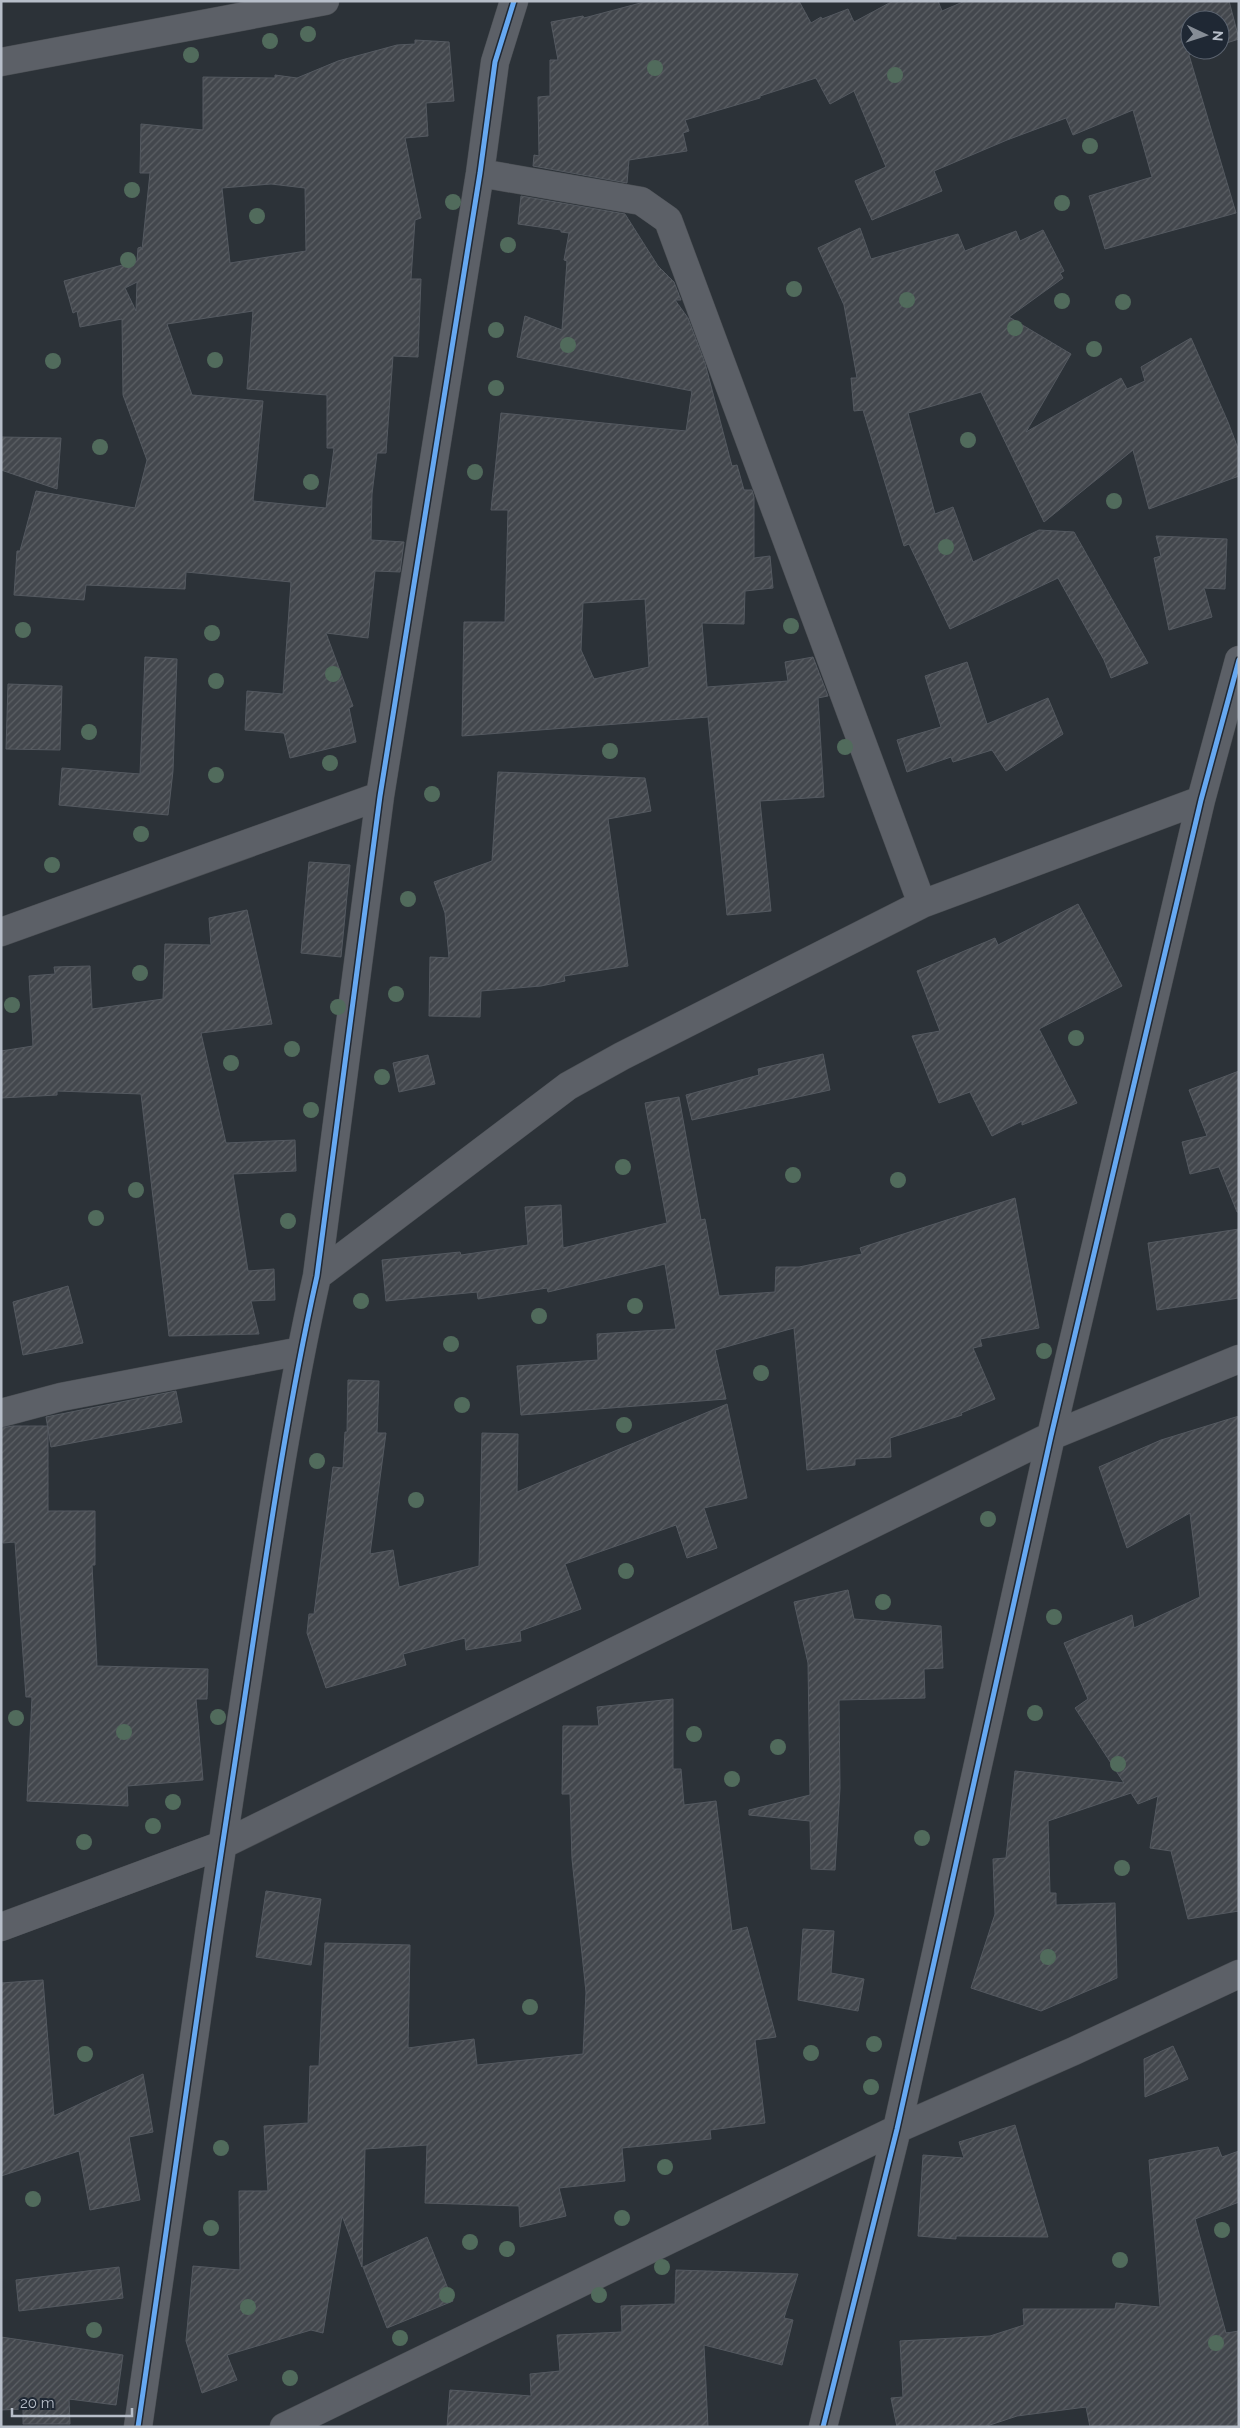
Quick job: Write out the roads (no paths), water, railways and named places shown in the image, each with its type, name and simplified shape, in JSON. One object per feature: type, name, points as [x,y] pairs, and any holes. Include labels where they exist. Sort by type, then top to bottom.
[{"type":"street","points":[[1,62],[325,1]]},
{"type":"street","points":[[138,2427],[222,1845],[273,1514],[300,1351],[317,1276],[380,796],[480,173],[495,62],[514,1]]},
{"type":"street","points":[[480,173],[641,201],[668,220],[922,904]]},
{"type":"street","points":[[823,2427],[897,2129],[1051,1436],[1201,800],[1230,724],[1239,660]]},
{"type":"street","points":[[1,932],[380,796]]},
{"type":"street","points":[[317,1276],[568,1086],[922,904],[1201,800]]},
{"type":"street","points":[[1,1413],[61,1397],[300,1351]]},
{"type":"street","points":[[1,1927],[222,1845],[1051,1436],[1239,1358]]},
{"type":"street","points":[[284,2427],[897,2129],[1074,2051],[1239,1974]]}]
